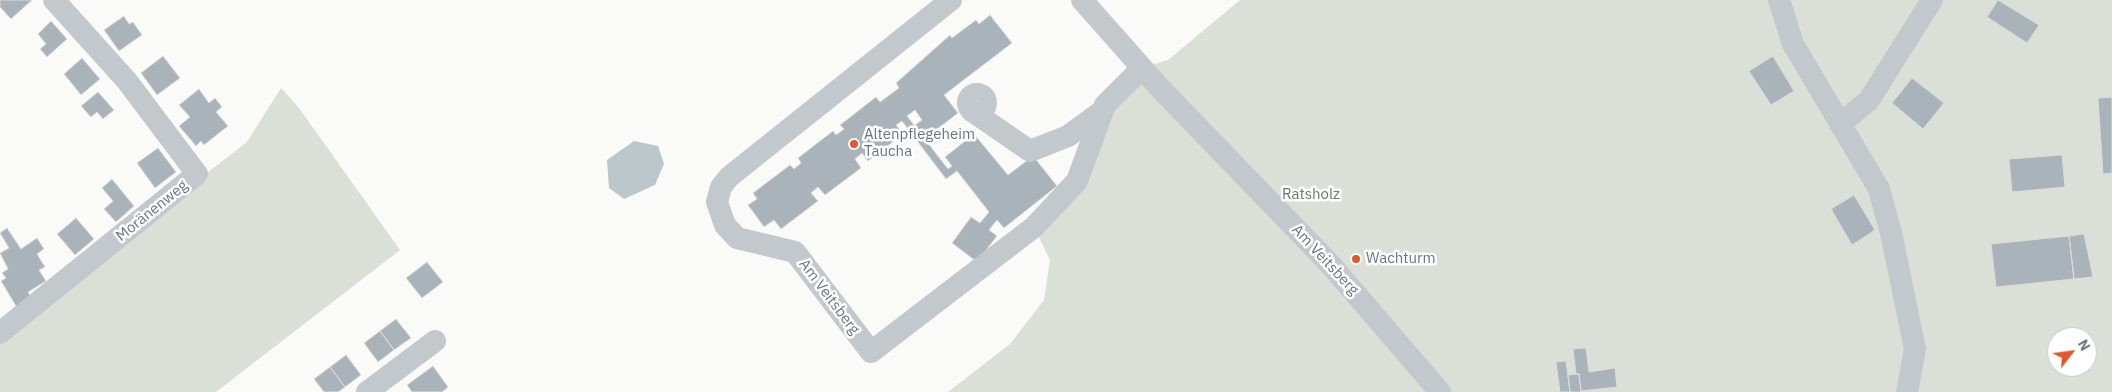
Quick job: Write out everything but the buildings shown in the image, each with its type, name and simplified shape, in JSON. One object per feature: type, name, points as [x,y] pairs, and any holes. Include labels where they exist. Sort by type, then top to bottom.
[{"type":"street","name":"Moränenweg","points":[[0,333],[197,174],[126,81],[54,0]]},
{"type":"street","name":"Am Veitsberg","points":[[951,0],[729,177],[720,187],[717,202],[725,225],[737,238],[795,252],[871,352],[1034,227],[1077,181],[1105,105],[1142,68]]},
{"type":"street","name":"Am Veitsberg","points":[[1082,0],[1142,68],[1329,262],[1440,392]]},
{"type":"street","points":[[1779,0],[1793,44],[1879,189],[1891,233],[1915,349],[1907,392]]},
{"type":"street","points":[[1840,124],[1869,100],[1932,0]]},
{"type":"street","points":[[972,111],[1030,150],[1068,136],[1101,112]]},
{"type":"street","points":[[367,392],[435,341]]},
{"type":"green space","name":"Ratsholz","points":[[1240,0],[2112,0],[2112,392],[948,392],[1010,344],[1044,300],[1050,260],[1034,227],[1077,181],[1105,105],[1142,68],[1168,60]]},
{"type":"green space","points":[[281,88],[299,108],[400,250],[216,392],[0,392],[0,334],[247,142]]},
{"type":"shaded area","points":[[634,141],[658,146],[664,164],[655,185],[624,199],[609,188],[607,160]]},
{"type":"place","name":"Altenpflegeheim Taucha","points":[[854,144]]},
{"type":"place","name":"Wachturm","points":[[1356,259]]}]
